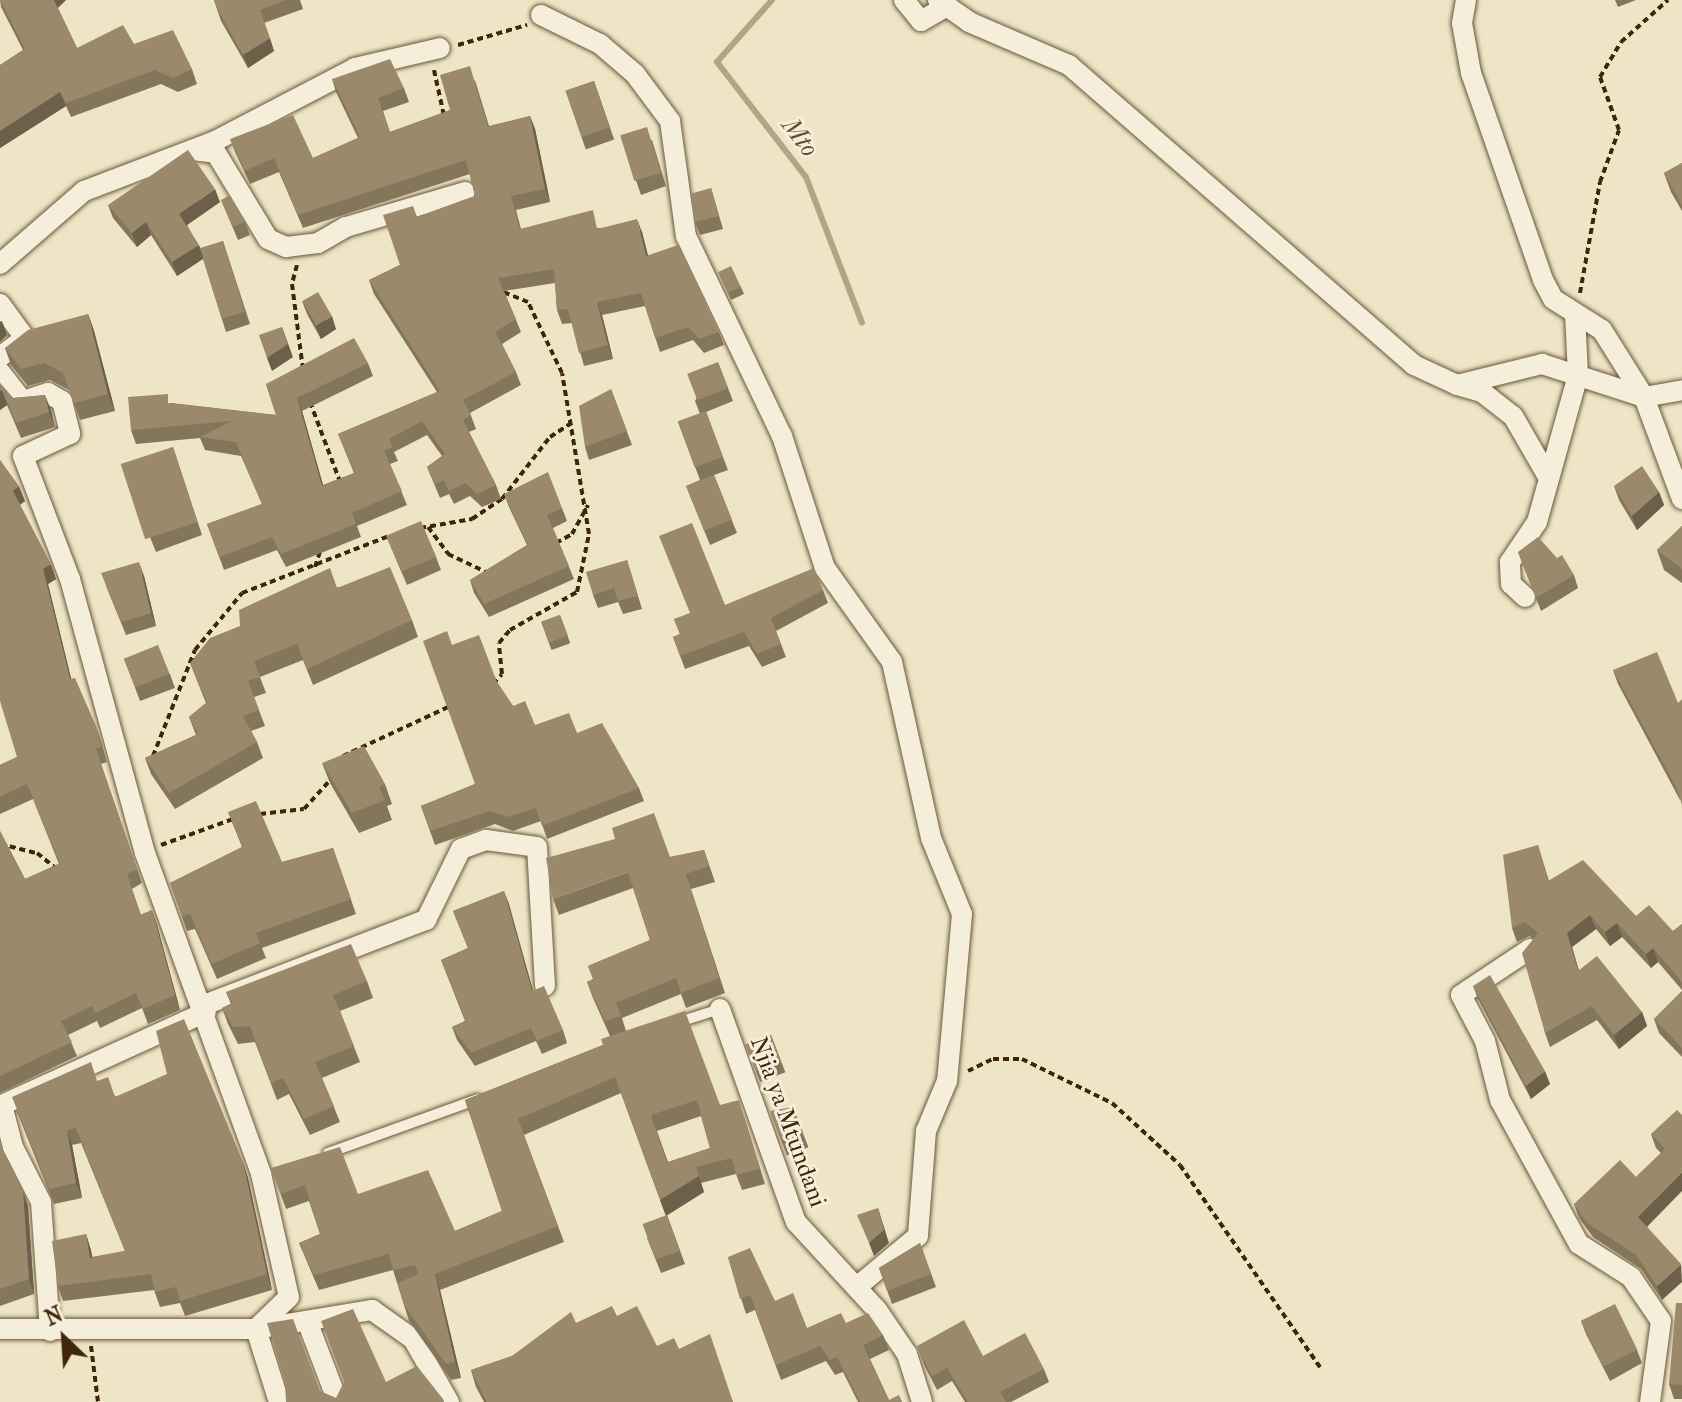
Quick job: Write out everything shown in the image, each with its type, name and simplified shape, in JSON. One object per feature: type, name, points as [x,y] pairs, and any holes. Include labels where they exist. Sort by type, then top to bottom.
[{"type":"street","points":[[904,0],[921,21],[943,3],[1069,65],[1414,365],[1457,385],[1482,392],[1513,416],[1547,475]]},
{"type":"street","points":[[1466,0],[1462,23],[1471,73],[1543,280],[1553,299],[1602,330],[1646,407],[1682,499]]},
{"type":"street","points":[[541,15],[600,44],[635,74],[670,121],[686,236],[782,436],[825,568],[892,662],[931,838],[962,914],[947,1081],[926,1131],[918,1236],[858,1286]]},
{"type":"street","points":[[0,264],[84,191],[188,150],[355,68],[434,50]]},
{"type":"street","points":[[188,150],[216,153],[268,239],[286,247],[318,243],[346,227],[465,192]]},
{"type":"street","points":[[0,304],[25,338],[0,357]]},
{"type":"street","points":[[1525,597],[1511,584],[1510,562],[1537,522],[1547,475],[1578,375],[1575,313]]},
{"type":"street","points":[[1457,385],[1542,364],[1578,375],[1646,407],[1682,391]]},
{"type":"street","points":[[0,372],[23,401],[48,393],[62,401],[70,434],[23,456],[70,579],[145,853],[268,1172],[289,1297],[256,1329]]},
{"type":"street","points":[[50,1331],[41,1202],[13,1147],[2,1105],[205,1008],[426,920],[461,849],[486,840],[537,847],[545,986]]},
{"type":"street","points":[[1530,949],[1461,995],[1485,1041],[1500,1100],[1579,1244],[1631,1277],[1661,1321],[1650,1402]]},
{"type":"street","name":"Njia ya Mtundani","points":[[720,1009],[796,1222],[858,1286],[907,1354],[922,1402]]},
{"type":"street","points":[[0,1329],[90,1332],[256,1329],[372,1310],[413,1339],[449,1402]]},
{"type":"street","points":[[307,1321],[338,1402]]},
{"type":"street","points":[[256,1329],[279,1402]]},
{"type":"lane","points":[[667,1026],[720,1009]]},
{"type":"lane","points":[[317,1157],[492,1093]]},
{"type":"path","points":[[1575,313],[1600,182],[1619,130],[1600,77],[1621,42],[1668,0]]},
{"type":"path","points":[[445,122],[434,50],[541,15]]},
{"type":"path","points":[[304,382],[292,284],[294,268],[318,243]]},
{"type":"path","points":[[485,687],[499,681],[496,655],[510,630],[577,592],[588,505],[562,373],[528,302],[500,290],[495,278]]},
{"type":"path","points":[[308,393],[341,481],[332,491]]},
{"type":"path","points":[[406,531],[472,519],[502,499],[550,437],[573,422]]},
{"type":"path","points":[[549,547],[572,534],[588,505]]},
{"type":"path","points":[[428,527],[471,571],[493,572]]},
{"type":"path","points":[[152,762],[195,650],[242,593],[314,569],[395,532]]},
{"type":"path","points":[[314,569],[320,537]]},
{"type":"path","points":[[145,853],[206,826],[304,809],[319,800],[348,750],[460,700]]},
{"type":"path","points":[[0,844],[37,853],[64,875]]},
{"type":"path","points":[[947,1081],[993,1059],[1022,1059],[1112,1103],[1180,1165],[1320,1367]]},
{"type":"path","points":[[90,1332],[98,1402]]},
{"type":"building","points":[[0,0],[54,0],[77,48],[123,25],[134,44],[173,30],[192,69],[173,78],[155,70],[66,103],[60,92],[0,131],[0,65],[25,49]]},
{"type":"building","points":[[214,0],[286,0],[260,10],[270,38],[243,55]]},
{"type":"building","points":[[390,59],[404,88],[378,98],[390,133],[450,110],[440,75],[470,66],[488,127],[530,116],[545,189],[511,196],[520,229],[593,210],[597,229],[637,219],[646,256],[678,245],[719,332],[699,339],[688,327],[655,338],[641,293],[597,302],[608,345],[579,353],[568,309],[557,310],[554,269],[498,278],[516,319],[495,332],[516,372],[463,400],[471,415],[463,420],[496,485],[477,494],[466,483],[449,491],[444,480],[435,484],[427,467],[445,454],[422,421],[389,439],[393,447],[384,451],[402,491],[352,513],[356,524],[281,554],[272,537],[219,557],[207,524],[262,504],[236,442],[200,437],[232,421],[131,430],[128,397],[168,394],[168,403],[276,415],[266,384],[354,338],[368,363],[297,398],[322,486],[355,473],[338,434],[440,391],[369,280],[400,265],[383,215],[413,206],[417,217],[475,196],[466,160],[298,215],[274,158],[245,171],[230,139],[293,115],[313,158],[360,137],[332,79]]},
{"type":"building","points":[[594,81],[610,127],[582,137],[566,91]]},
{"type":"building","points":[[647,127],[661,173],[634,181],[620,135]]},
{"type":"building","points":[[188,150],[215,189],[179,214],[199,245],[172,262],[146,222],[132,233],[108,205]]},
{"type":"building","points":[[1682,163],[1682,205],[1664,173]]},
{"type":"building","points":[[711,188],[719,216],[695,222],[690,194]]},
{"type":"building","points":[[230,195],[245,222],[233,227],[221,200]]},
{"type":"building","points":[[223,241],[245,312],[222,319],[200,248]]},
{"type":"building","points":[[731,266],[741,287],[728,293],[718,272]]},
{"type":"building","points":[[318,292],[332,316],[316,325],[302,301]]},
{"type":"building","points":[[88,314],[108,394],[74,403],[63,373],[44,363],[21,369],[5,348],[28,330]]},
{"type":"building","points":[[282,327],[288,344],[267,358],[259,335]]},
{"type":"building","points":[[718,362],[728,388],[697,400],[687,374]]},
{"type":"building","points":[[0,383],[13,398],[45,395],[49,412],[16,423],[0,391]]},
{"type":"building","points":[[611,389],[627,431],[585,447],[579,406]]},
{"type":"building","points":[[706,411],[723,457],[695,467],[678,421]]},
{"type":"building","points":[[173,447],[197,522],[145,539],[121,464]]},
{"type":"building","points":[[0,460],[19,486],[13,491],[51,564],[43,569],[70,679],[75,678],[96,726],[101,747],[96,749],[137,869],[127,874],[140,915],[152,910],[175,995],[143,1009],[136,993],[95,1013],[92,1006],[61,1021],[72,1042],[0,1076],[0,831],[25,879],[60,863],[27,784],[0,797],[0,765],[17,757],[0,701]]},
{"type":"building","points":[[1642,466],[1659,492],[1632,516],[1614,486]]},
{"type":"building","points":[[548,472],[562,508],[547,515],[569,566],[484,604],[470,580],[528,545],[504,494]]},
{"type":"building","points":[[714,475],[732,520],[704,531],[686,486]]},
{"type":"building","points":[[421,521],[436,557],[401,572],[386,536]]},
{"type":"building","points":[[692,523],[725,605],[814,568],[823,590],[771,618],[781,644],[757,654],[744,632],[680,656],[673,637],[680,634],[674,619],[690,613],[659,536]]},
{"type":"building","points":[[1682,526],[1682,569],[1657,550]]},
{"type":"building","points":[[1538,537],[1557,558],[1562,555],[1574,575],[1536,598],[1518,552]]},
{"type":"building","points":[[627,560],[638,596],[618,601],[614,588],[593,595],[586,572]]},
{"type":"building","points":[[139,562],[151,613],[121,622],[101,573]]},
{"type":"building","points":[[390,567],[412,620],[307,669],[297,644],[254,661],[260,677],[248,681],[259,710],[243,716],[257,742],[169,793],[145,758],[198,734],[189,717],[207,702],[190,663],[210,638],[240,626],[239,610],[330,568],[337,588]]},
{"type":"building","points":[[560,615],[568,636],[549,643],[541,622]]},
{"type":"building","points":[[447,631],[452,645],[479,635],[497,682],[513,706],[525,701],[535,725],[569,713],[577,733],[602,723],[639,788],[542,826],[536,808],[508,817],[490,811],[430,831],[421,806],[475,784],[423,641]]},
{"type":"building","points":[[158,645],[170,674],[135,688],[124,659]]},
{"type":"building","points":[[1657,652],[1678,703],[1682,699],[1682,805],[1677,789],[1613,670]]},
{"type":"building","points":[[364,746],[385,784],[379,787],[385,800],[352,813],[322,763]]},
{"type":"building","points":[[256,801],[282,862],[333,848],[351,899],[256,933],[260,943],[212,964],[190,914],[182,916],[170,883],[243,847],[228,812]]},
{"type":"building","points":[[654,813],[670,857],[704,850],[709,866],[686,874],[719,978],[681,993],[676,978],[616,1003],[621,1016],[605,1021],[587,982],[594,979],[588,966],[650,940],[628,872],[553,899],[546,858],[615,839],[612,828]]},
{"type":"building","points":[[1538,845],[1548,881],[1583,860],[1636,916],[1649,905],[1673,931],[1682,924],[1682,982],[1653,948],[1646,954],[1617,923],[1605,932],[1590,915],[1567,933],[1578,971],[1597,956],[1642,1012],[1614,1035],[1592,1006],[1545,1033],[1522,953],[1538,933],[1525,922],[1512,928],[1503,855]]},
{"type":"building","points":[[504,891],[532,991],[544,986],[563,1030],[537,1041],[531,1028],[471,1053],[452,1027],[466,1021],[441,960],[468,948],[453,911]]},
{"type":"building","points":[[351,944],[367,981],[333,995],[354,1046],[315,1062],[334,1106],[304,1119],[283,1078],[271,1083],[250,1026],[233,1027],[222,1008],[232,1003],[226,992]]},
{"type":"building","points":[[1490,975],[1545,1071],[1526,1086],[1473,986]]},
{"type":"building","points":[[1682,991],[1682,1048],[1654,1019]]},
{"type":"building","points":[[685,1011],[720,1105],[739,1100],[760,1169],[736,1175],[732,1158],[696,1167],[699,1176],[660,1200],[615,1077],[518,1119],[558,1226],[435,1274],[455,1362],[446,1364],[404,1305],[398,1283],[418,1274],[415,1265],[393,1270],[389,1254],[314,1275],[299,1243],[320,1234],[305,1185],[281,1194],[271,1168],[340,1147],[358,1194],[428,1170],[455,1231],[502,1211],[465,1100],[603,1045],[601,1039]],"holes":[[[697,1100],[710,1148],[667,1163],[651,1115]]]},
{"type":"building","points":[[184,1019],[243,1162],[267,1274],[180,1301],[176,1287],[155,1292],[151,1274],[58,1286],[52,1241],[86,1234],[90,1258],[125,1251],[76,1128],[67,1130],[76,1183],[49,1189],[12,1097],[91,1062],[97,1081],[108,1077],[115,1097],[167,1074],[156,1031]]},
{"type":"building","points":[[771,1035],[780,1058],[756,1071],[746,1044]]},
{"type":"building","points":[[793,1107],[803,1133],[781,1141],[770,1111]]},
{"type":"building","points":[[1677,1110],[1682,1115],[1682,1172],[1638,1217],[1681,1264],[1657,1286],[1636,1255],[1587,1223],[1574,1204],[1620,1160],[1636,1177],[1665,1149],[1651,1134]]},
{"type":"building","points":[[0,1145],[23,1191],[29,1279],[0,1289]]},
{"type":"building","points":[[878,1208],[884,1230],[869,1243],[857,1215]]},
{"type":"building","points":[[667,1215],[680,1251],[656,1260],[643,1224]]},
{"type":"building","points":[[920,1243],[931,1274],[887,1291],[879,1268]]},
{"type":"building","points":[[750,1248],[775,1301],[793,1293],[807,1328],[841,1313],[846,1323],[868,1313],[883,1335],[863,1345],[889,1400],[899,1395],[902,1402],[860,1402],[837,1357],[830,1360],[820,1346],[776,1365],[750,1295],[740,1299],[728,1257]]},
{"type":"building","points":[[1676,1303],[1682,1303],[1682,1385],[1669,1384]]},
{"type":"building","points":[[1615,1304],[1637,1350],[1603,1366],[1581,1321]]},
{"type":"building","points":[[612,1306],[617,1316],[637,1306],[657,1346],[674,1338],[679,1349],[710,1334],[733,1402],[487,1402],[471,1370],[512,1356],[571,1312],[576,1323]]},
{"type":"building","points":[[353,1309],[386,1382],[417,1366],[444,1402],[286,1402],[285,1382],[267,1323],[293,1319],[320,1391],[336,1398],[344,1382],[321,1321]]},
{"type":"building","points":[[964,1320],[983,1356],[1025,1333],[1044,1369],[1000,1392],[1006,1402],[968,1402],[947,1368],[932,1376],[917,1346]]},
{"type":"waterway","name":"Mto","points":[[772,0],[717,62],[806,177],[862,323]]}]
